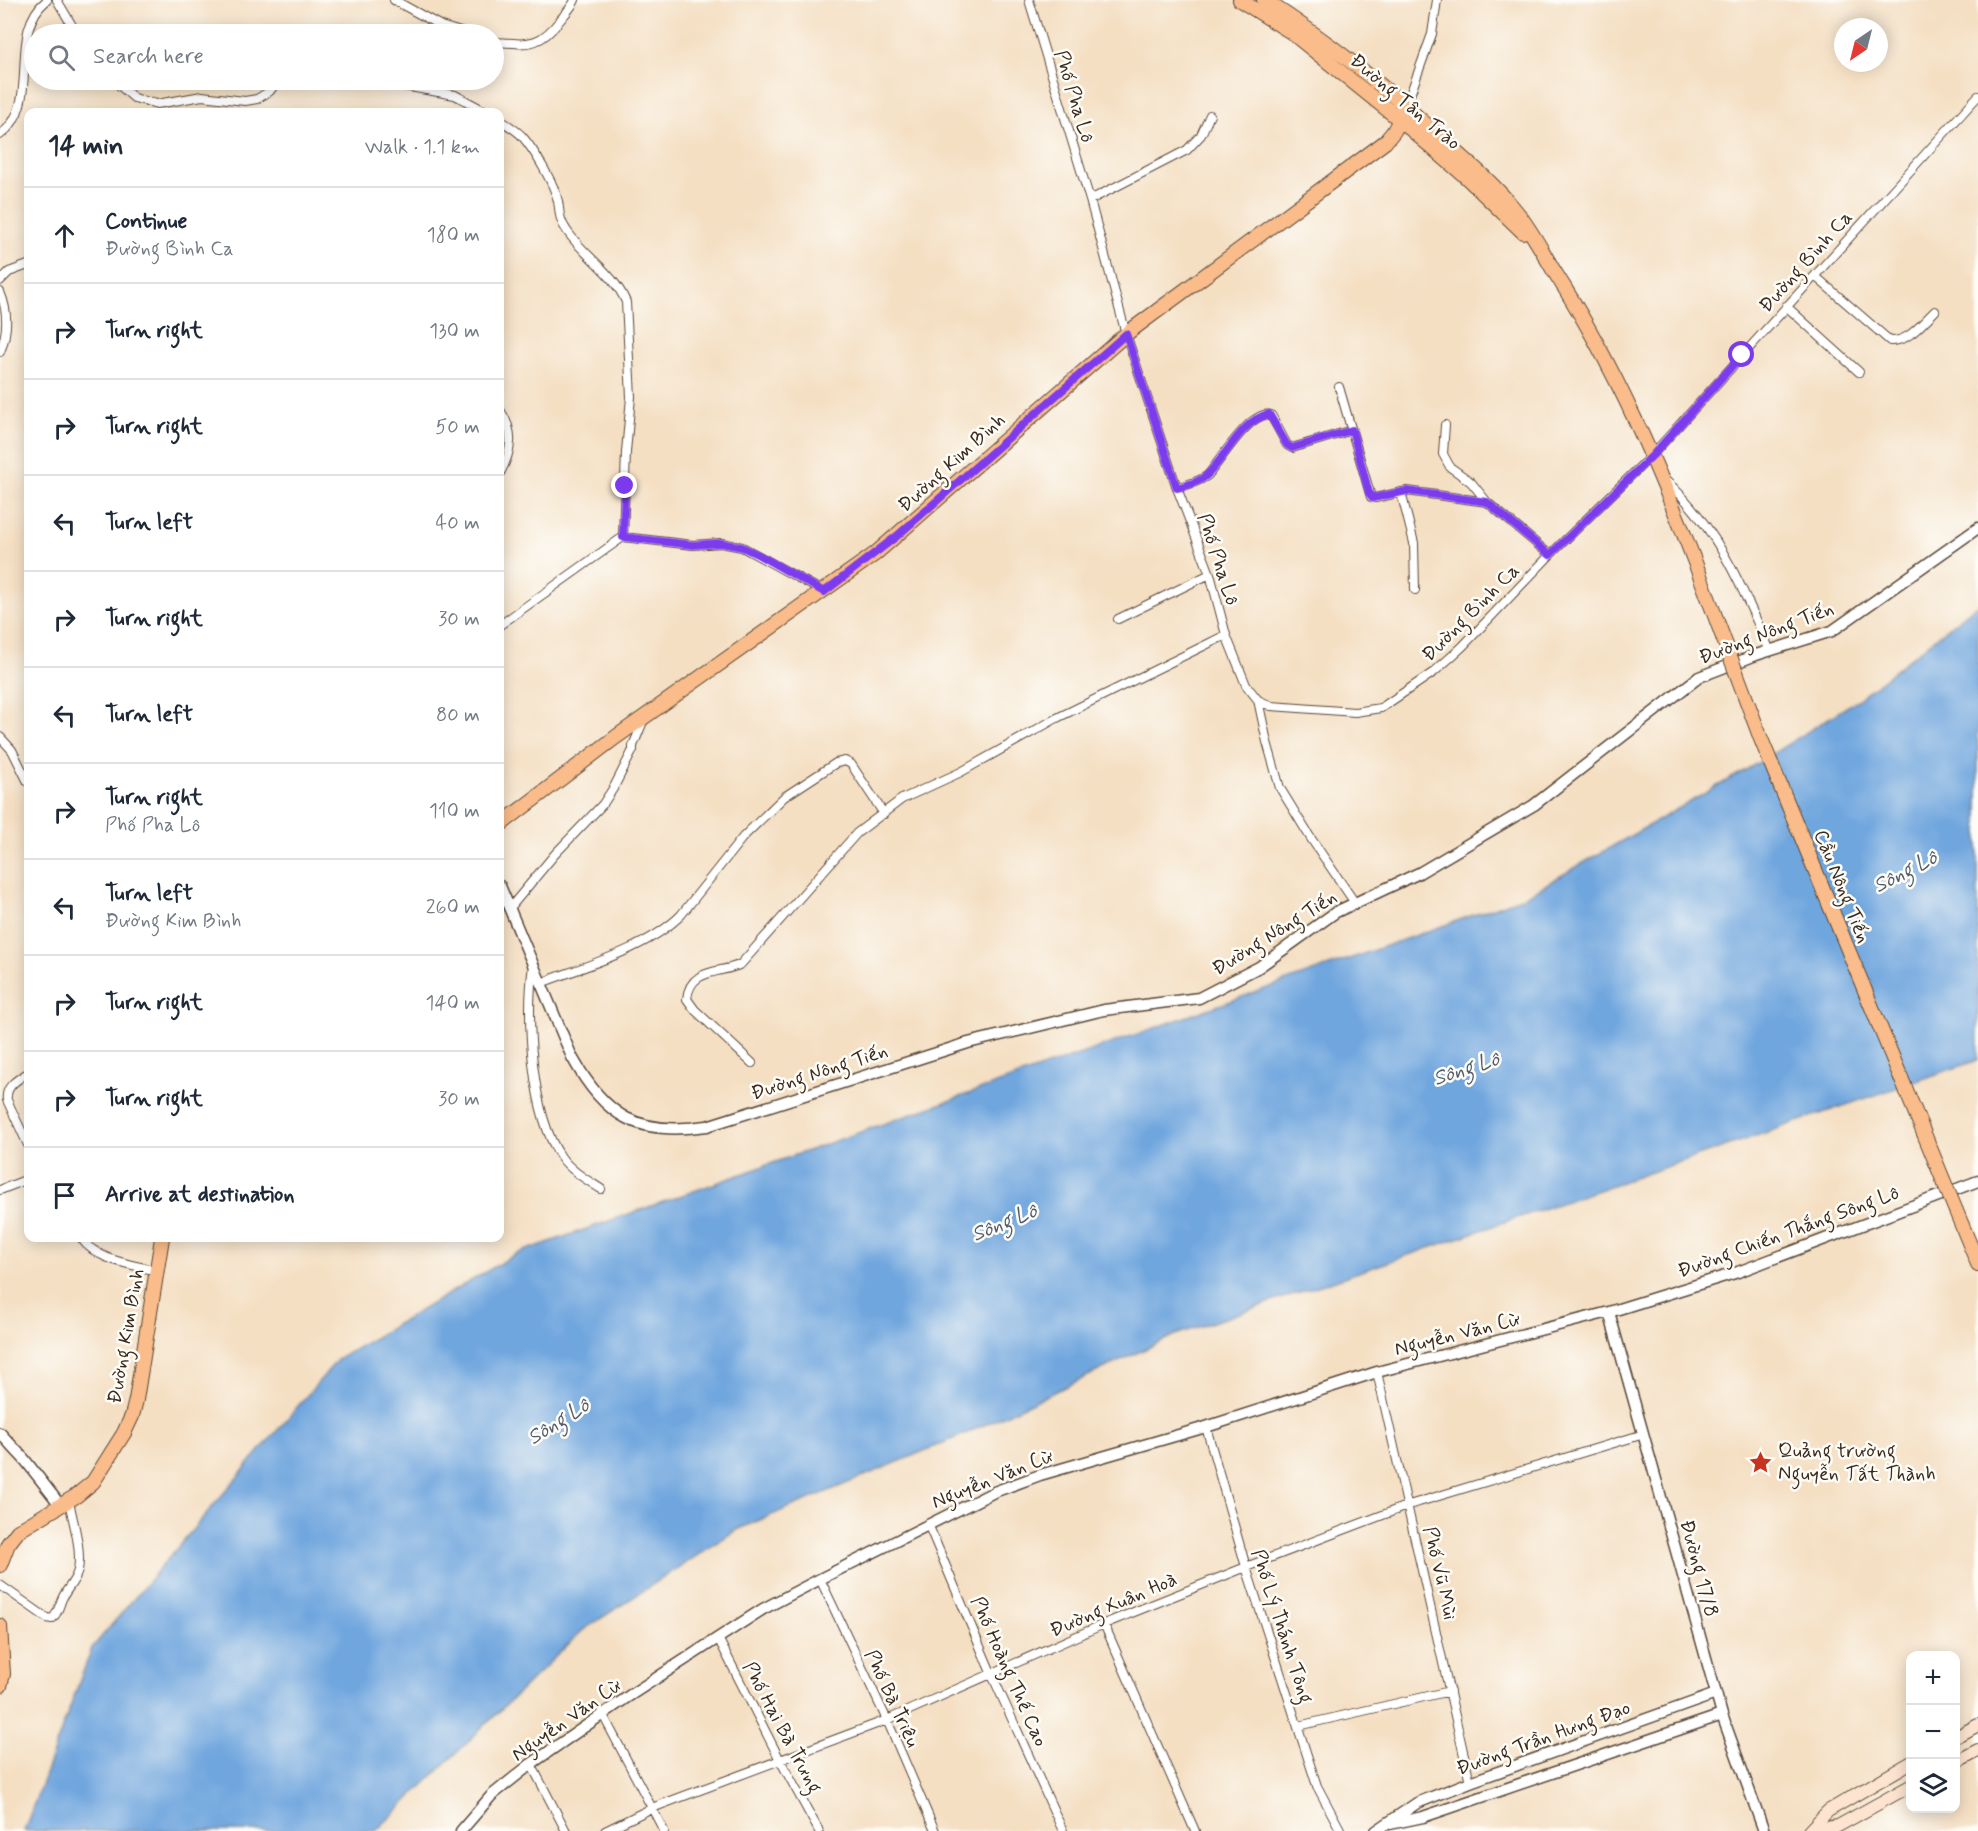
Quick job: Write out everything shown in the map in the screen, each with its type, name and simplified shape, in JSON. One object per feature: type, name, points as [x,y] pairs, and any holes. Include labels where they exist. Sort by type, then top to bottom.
[{"type":"main road","name":"Đường Tân Trào","points":[[1240,0],[1291,32],[1399,119],[1465,176],[1538,245]]},
{"type":"main road","name":"Đường Tân Trào","points":[[1264,0],[1298,21],[1406,106],[1474,167],[1515,210],[1584,317],[1621,386],[1653,455],[1699,573]]},
{"type":"main road","name":"Đường Kim Bình","points":[[504,822],[616,737],[824,592],[890,542],[1126,334],[1386,142],[1406,106]]},
{"type":"main road","name":"Cầu Nông Tiến","points":[[1699,573],[1761,739],[1978,1264]]},
{"type":"main road","name":"Đường Kim Bình","points":[[0,1564],[8,1544],[18,1531],[65,1503],[93,1482],[114,1450],[132,1416],[161,1242]]},
{"type":"main road","points":[[0,1626],[3,1674],[0,1686]]},
{"type":"main road","points":[[1960,1735],[1978,1725]]},
{"type":"main road","points":[[1960,1760],[1978,1750]]},
{"type":"main road","points":[[1809,1831],[1828,1811],[1906,1766]]},
{"type":"main road","points":[[1809,1831],[1838,1826],[1906,1789]]},
{"type":"street","points":[[29,24],[32,15],[47,0]]},
{"type":"street","points":[[57,0],[71,24]]},
{"type":"street","points":[[394,0],[437,24]]},
{"type":"street","points":[[504,42],[533,43],[543,39],[550,34],[575,0]]},
{"type":"street","name":"Phố Pha Lô","points":[[1029,0],[1090,200],[1126,334],[1177,488],[1210,574],[1226,635],[1246,685],[1258,700],[1280,788],[1355,903]]},
{"type":"street","points":[[1406,106],[1432,34],[1437,0]]},
{"type":"street","points":[[0,135],[12,125],[18,112],[24,82]]},
{"type":"street","points":[[125,90],[134,98],[156,104],[202,96],[245,101],[257,99],[271,90]]},
{"type":"street","points":[[427,90],[455,95],[479,108]]},
{"type":"street","name":"Đường Bình Ca","points":[[1258,700],[1271,706],[1355,712],[1381,708],[1434,672],[1462,647],[1550,555],[1653,455],[1978,96]]},
{"type":"street","points":[[1090,200],[1187,150],[1202,135],[1210,115]]},
{"type":"street","points":[[504,122],[513,128],[531,148],[554,190],[559,216],[566,230],[611,277],[620,288],[626,302],[631,397],[626,452],[623,537]]},
{"type":"street","points":[[0,281],[9,273],[24,267]]},
{"type":"street","points":[[1815,276],[1890,341],[1902,340],[1935,311]]},
{"type":"street","points":[[0,292],[7,328],[0,352]]},
{"type":"street","points":[[1786,306],[1860,372]]},
{"type":"street","points":[[1339,387],[1371,497],[1407,491],[1487,502]]},
{"type":"street","points":[[1177,488],[1205,477],[1241,433],[1257,418],[1267,414],[1271,415],[1287,445],[1292,448],[1352,430]]},
{"type":"street","points":[[504,416],[511,444],[504,465]]},
{"type":"street","points":[[1445,425],[1443,454],[1450,467],[1471,482],[1487,502],[1550,555]]},
{"type":"street","points":[[1661,477],[1699,516],[1715,540],[1736,575],[1770,651]]},
{"type":"street","points":[[1401,492],[1414,543],[1415,590]]},
{"type":"street","name":"Đường Nông Tiến","points":[[504,896],[572,1057],[585,1080],[604,1101],[626,1118],[651,1128],[680,1130],[707,1126],[968,1042],[1104,1010],[1199,998],[1259,967],[1336,912],[1419,873],[1534,805],[1699,677],[1832,631],[1978,528]]},
{"type":"street","points":[[504,622],[623,537],[693,545],[721,543],[742,547],[824,592]]},
{"type":"street","points":[[1118,619],[1210,574]]},
{"type":"street","points":[[752,1063],[695,1010],[687,999],[688,992],[692,984],[702,975],[713,970],[732,969],[741,964],[857,833],[902,799],[961,772],[1057,718],[1226,635]]},
{"type":"street","points":[[509,909],[555,854],[603,804],[633,750],[645,718]]},
{"type":"street","points":[[0,736],[12,750],[24,774]]},
{"type":"street","points":[[616,737],[633,746]]},
{"type":"street","points":[[541,983],[605,959],[669,927],[743,837],[784,797],[836,763],[845,761],[851,764],[884,814]]},
{"type":"street","points":[[533,964],[529,992],[529,1023],[540,1106],[547,1133],[562,1159],[575,1172],[601,1189]]},
{"type":"street","points":[[24,1074],[15,1080],[6,1095],[24,1136]]},
{"type":"street","name":"Đường Chiến Thắng Sông Lô","points":[[1609,1312],[1738,1272],[1978,1180]]},
{"type":"street","points":[[0,1190],[24,1181]]},
{"type":"street","points":[[84,1242],[105,1257],[157,1271]]},
{"type":"street","name":"Nguyễn Văn Cừ","points":[[461,1831],[491,1796],[531,1764],[763,1609],[994,1492],[1040,1475],[1206,1427],[1377,1372],[1609,1312]]},
{"type":"street","name":"Đường 17/8","points":[[1609,1312],[1722,1715],[1764,1831]]},
{"type":"street","name":"Phố Vũ Mùi","points":[[1377,1372],[1470,1782]]},
{"type":"street","name":"Phố Lý Thánh Tông","points":[[1206,1427],[1246,1567],[1317,1786],[1341,1831]]},
{"type":"street","points":[[0,1433],[65,1503],[78,1553],[78,1571],[64,1594],[56,1616],[52,1619],[47,1618],[0,1585]]},
{"type":"street","name":"Đường Xuân Hoà","points":[[605,1831],[652,1808],[887,1720],[1104,1624],[1246,1567],[1409,1505],[1644,1434]]},
{"type":"street","name":"Phố Hoàng Thế Cao","points":[[928,1524],[1063,1831]]},
{"type":"street","name":"Phố Bà Triệu","points":[[820,1579],[887,1720],[935,1831]]},
{"type":"street","points":[[1104,1624],[1196,1831]]},
{"type":"street","name":"Phố Hai Bà Trưng","points":[[718,1638],[819,1831]]},
{"type":"street","points":[[1298,1726],[1450,1691]]},
{"type":"street","name":"Đường Trần Hưng Đạo","points":[[1376,1831],[1417,1803],[1716,1694]]},
{"type":"street","points":[[603,1715],[664,1831]]},
{"type":"street","name":"Đường Trần Hưng Đạo","points":[[1387,1825],[1423,1817],[1722,1715]]},
{"type":"street","points":[[531,1764],[566,1831]]},
{"type":"water","name":"Sông Lô","points":[[1978,604],[1978,1060],[1175,1335],[967,1433],[736,1530],[583,1630],[376,1831],[24,1831],[92,1648],[338,1359],[516,1254],[1524,897],[1758,763],[1856,701]]},
{"type":"place","name":"Quảng trường Nguyễn Tất Thành","points":[[1760,1462]]},
{"type":"route","points":[[625,486],[623,537],[693,545],[721,543],[742,547],[824,592],[897,536],[1126,334],[1177,488],[1205,477],[1241,433],[1257,418],[1269,414],[1287,445],[1292,448],[1352,430],[1369,493],[1373,498],[1407,491],[1487,502],[1550,555],[1653,455],[1742,355]]}]
